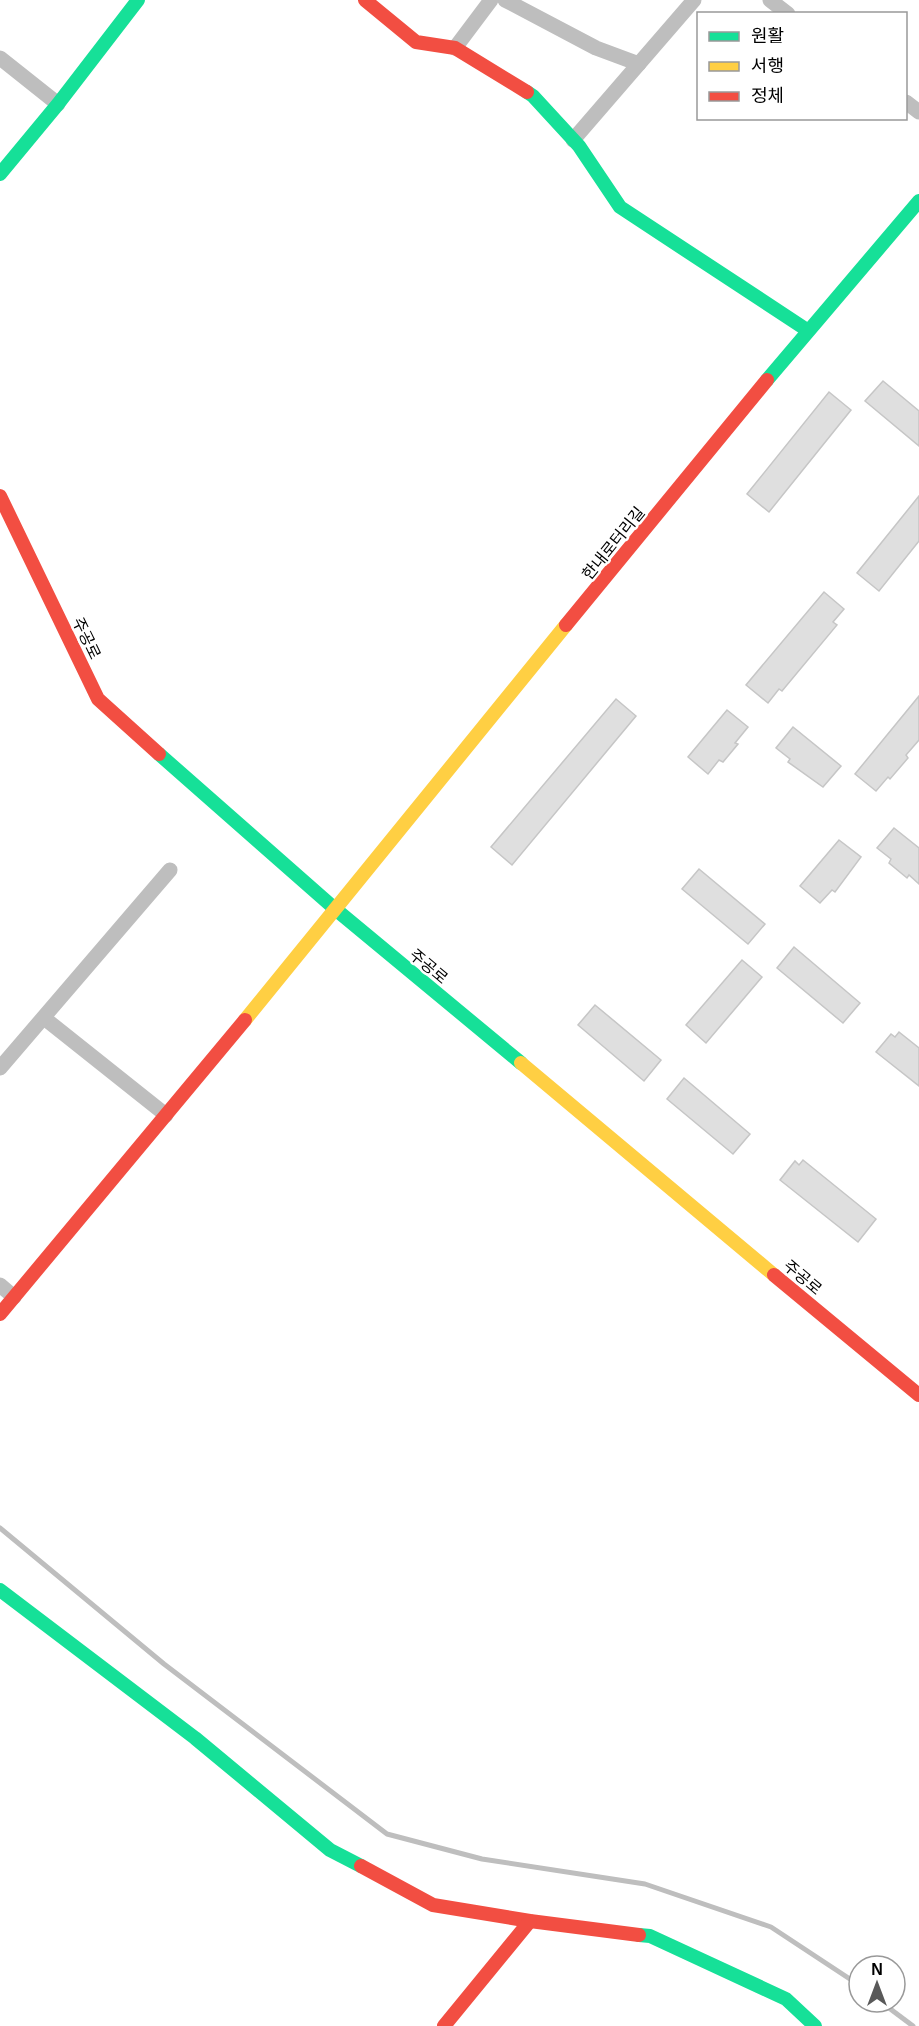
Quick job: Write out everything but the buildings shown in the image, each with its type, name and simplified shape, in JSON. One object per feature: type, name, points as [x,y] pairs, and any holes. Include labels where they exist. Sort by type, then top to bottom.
[{"type":"street","points":[[0,174],[58,104],[138,0]]},
{"type":"street","points":[[365,0],[416,42],[455,48],[533,96],[573,140],[620,207],[807,330]]},
{"type":"street","points":[[455,48],[491,0]]},
{"type":"street","points":[[505,0],[596,48],[639,64]]},
{"type":"street","points":[[573,140],[694,0]]},
{"type":"street","points":[[770,0],[785,12]]},
{"type":"street","points":[[0,58],[58,104]]},
{"type":"street","points":[[907,103],[919,112]]},
{"type":"street","name":"한내로터리길","points":[[0,1314],[166,1115],[807,330],[830,308],[919,201]]},
{"type":"street","name":"주공로","points":[[0,496],[98,699],[334,908],[919,1395]]},
{"type":"street","points":[[0,1068],[170,870]]},
{"type":"street","points":[[44,1018],[166,1115]]},
{"type":"street","points":[[0,1285],[14,1297]]},
{"type":"street","points":[[0,1590],[195,1738],[330,1850],[433,1905],[530,1921],[650,1936],[786,1998],[815,2026]]},
{"type":"street","points":[[444,2026],[530,1921]]},
{"type":"waterway","points":[[0,1528],[164,1664],[387,1834],[482,1859],[645,1884],[771,1927],[847,1977]]},
{"type":"waterway","points":[[897,2014],[913,2026]]},
{"type":"traffic: fast","points":[[0,174],[58,104],[138,0]]},
{"type":"traffic: fast","points":[[527,92],[579,146],[620,207],[807,330]]},
{"type":"traffic: fast","points":[[767,380],[919,201]]},
{"type":"traffic: fast","points":[[159,754],[334,908],[521,1063]]},
{"type":"traffic: fast","points":[[0,1590],[195,1738],[330,1850],[361,1866]]},
{"type":"traffic: fast","points":[[639,1935],[650,1936],[786,1999],[815,2026]]},
{"type":"traffic: slow","points":[[245,1020],[566,625]]},
{"type":"traffic: slow","points":[[521,1063],[774,1275]]},
{"type":"traffic: jam","points":[[365,0],[416,42],[455,48],[527,92]]},
{"type":"traffic: jam","points":[[566,625],[767,380]]},
{"type":"traffic: jam","points":[[0,496],[98,699],[159,754]]},
{"type":"traffic: jam","points":[[0,1314],[245,1020]]},
{"type":"traffic: jam","points":[[774,1275],[919,1395]]},
{"type":"traffic: jam","points":[[361,1866],[433,1905],[530,1921],[639,1935]]},
{"type":"traffic: jam","points":[[444,2026],[530,1921]]}]
